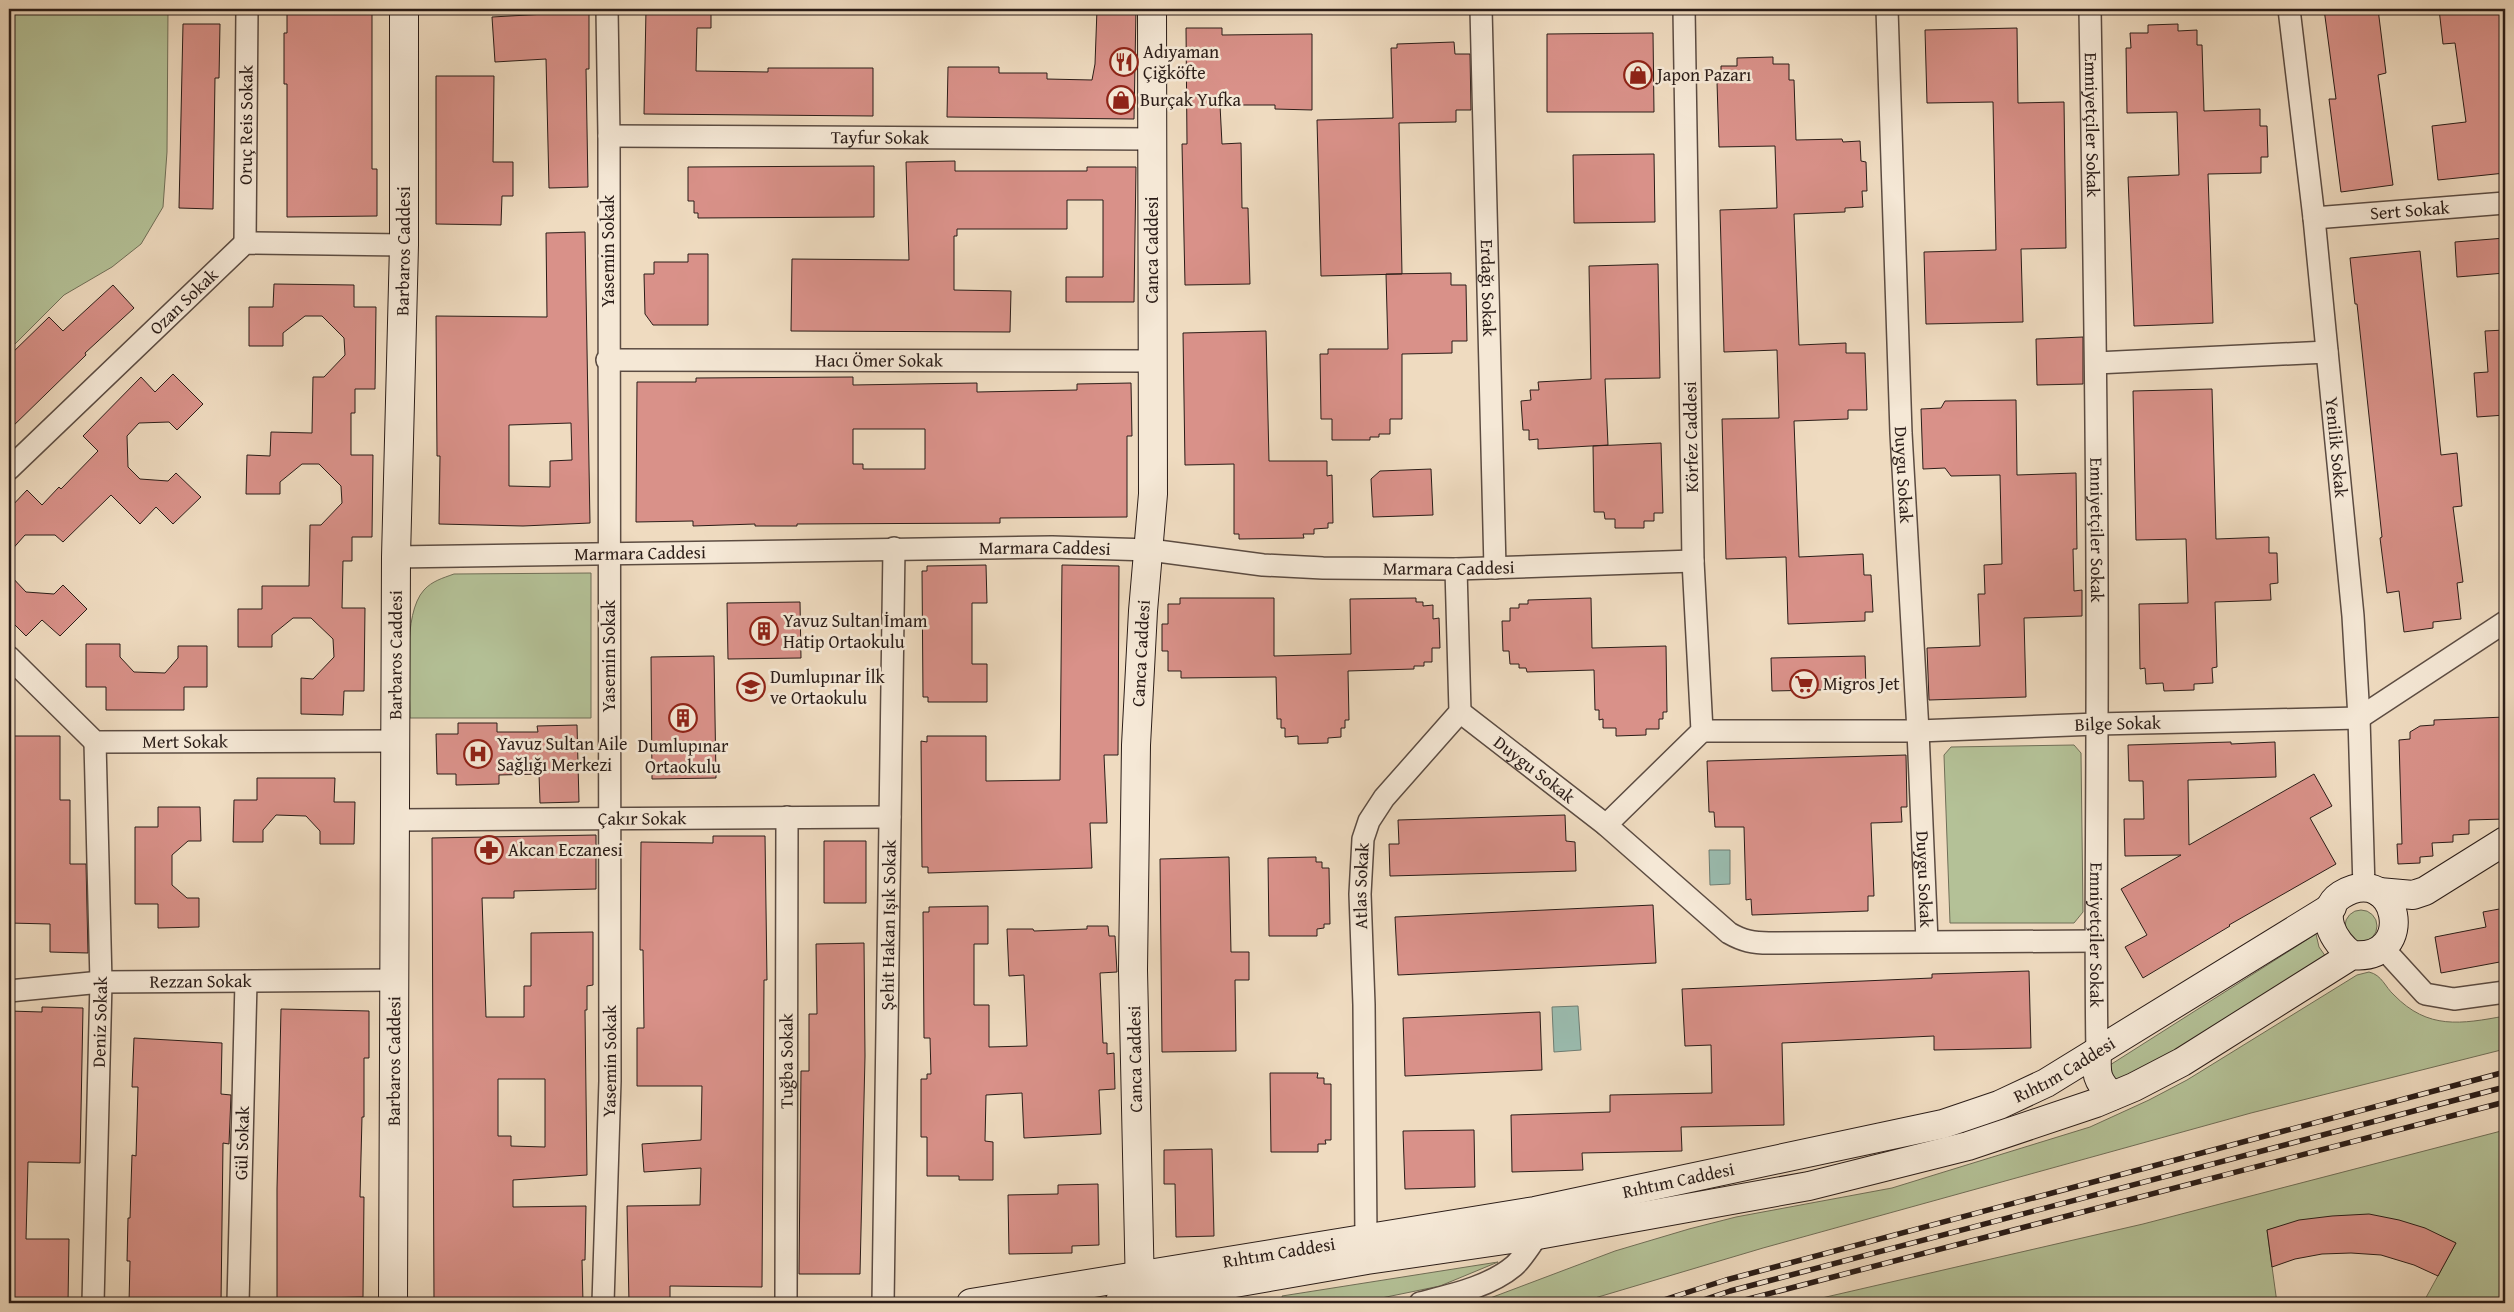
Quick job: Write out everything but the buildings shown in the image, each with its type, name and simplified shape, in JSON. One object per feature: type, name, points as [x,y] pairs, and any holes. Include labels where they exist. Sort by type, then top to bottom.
[{"type":"main road","name":"Barbaros Caddesi","points":[[393,1303],[396,557],[404,245],[404,9]]},
{"type":"main road","name":"Canca Caddesi","points":[[1132,1293],[1136,754],[1143,611],[1154,494],[1151,139],[1152,9]]},
{"type":"main road","points":[[2372,890],[2413,895],[2435,885],[2505,841]]},
{"type":"main road","name":"Rıhtım Caddesi","points":[[971,1303],[1132,1293],[1366,1249],[1536,1223],[1799,1188],[1893,1166],[2019,1130],[2112,1096],[2182,1062],[2352,955],[2365,956],[2427,902],[2505,855]]},
{"type":"main road","name":"Rıhtım Caddesi","points":[[1536,1223],[1943,1124],[1999,1105],[2046,1083],[2097,1052],[2332,907],[2339,896],[2372,890]]},
{"type":"main road","points":[[2372,890],[2389,900],[2393,913],[2389,937]]},
{"type":"main road","points":[[2332,907],[2329,918],[2330,931],[2342,948],[2352,955]]},
{"type":"main road","points":[[2097,1052],[2096,1071],[2100,1084],[2112,1096]]},
{"type":"street","name":"Oruç Reis Sokak","points":[[245,243],[247,9]]},
{"type":"street","name":"Yasemin Sokak","points":[[603,1303],[610,1081],[609,136],[607,9]]},
{"type":"street","name":"Erdağı Sokak","points":[[1481,9],[1495,568]]},
{"type":"street","name":"Körfez Caddesi","points":[[1684,9],[1693,561],[1702,732]]},
{"type":"street","name":"Duygu Sokak","points":[[1887,9],[1901,433],[1918,730],[1927,941]]},
{"type":"street","name":"Emniyetçiler Sokak","points":[[2090,9],[2096,363],[2097,724],[2095,941],[2097,1052]]},
{"type":"street","name":"Yenilik Sokak","points":[[2289,9],[2314,218],[2352,606],[2372,890]]},
{"type":"street","name":"Tayfur Sokak","points":[[609,136],[1151,139]]},
{"type":"street","name":"Sert Sokak","points":[[2314,218],[2505,203]]},
{"type":"street","points":[[245,243],[404,245]]},
{"type":"street","name":"Ozan Sokak","points":[[9,470],[245,243]]},
{"type":"street","points":[[2096,363],[2326,352]]},
{"type":"street","name":"Hacı Ömer Sokak","points":[[608,360],[1153,361]]},
{"type":"street","name":"Marmara Caddesi","points":[[396,557],[1052,547],[1150,550],[1263,565],[1456,569],[1693,561]]},
{"type":"street","name":"Şehit Hakan Işık Sokak","points":[[883,1303],[894,548]]},
{"type":"street","points":[[1456,569],[1460,712]]},
{"type":"street","points":[[2360,718],[2505,622]]},
{"type":"street","points":[[9,657],[95,742]]},
{"type":"street","name":"Duygu Sokak","points":[[1460,712],[1606,825],[1739,939],[1769,943],[2095,941]]},
{"type":"street","name":"Atlas Sokak","points":[[1366,1249],[1364,1005],[1360,894],[1360,863],[1363,839],[1369,821],[1384,798],[1460,712]]},
{"type":"street","name":"Bilge Sokak","points":[[1702,732],[1918,730],[2360,718]]},
{"type":"street","points":[[1606,825],[1702,732]]},
{"type":"street","name":"Mert Sokak","points":[[95,742],[396,741]]},
{"type":"street","name":"Deniz Sokak","points":[[93,1303],[101,982],[95,742]]},
{"type":"street","name":"Çakır Sokak","points":[[396,820],[890,817]]},
{"type":"street","name":"Tuğba Sokak","points":[[786,1303],[788,818]]},
{"type":"street","points":[[2389,937],[2425,994],[2454,998],[2505,992]]},
{"type":"street","name":"Rezzan Sokak","points":[[9,991],[101,982],[395,980]]},
{"type":"street","name":"Gül Sokak","points":[[238,1303],[246,982]]},
{"type":"street","points":[[1420,1303],[1457,1294],[1490,1280],[1514,1266],[1536,1223]]},
{"type":"shaded area","points":[[9,9],[168,9],[167,152],[163,207],[141,244],[112,267],[64,295],[9,350]]},
{"type":"shaded area","points":[[591,573],[591,718],[410,718],[410,632],[417,601],[427,587],[438,580],[454,574]]},
{"type":"shaded area","points":[[2074,745],[2081,753],[2083,912],[2074,923],[1950,923],[1944,755],[1951,747]]},
{"type":"shaded area","points":[[1709,850],[1730,850],[1730,884],[1710,885]]},
{"type":"shaded area","points":[[2361,910],[2367,911],[2372,915],[2376,920],[2376,932],[2372,937],[2367,941],[2361,942],[2355,941],[2350,937],[2346,932],[2345,926],[2346,920],[2350,915],[2355,911]]},
{"type":"shaded area","points":[[2316,934],[2319,947],[2326,957],[2123,1084],[2111,1083],[2110,1065]]},
{"type":"shaded area","points":[[2369,972],[2380,978],[2391,992],[2407,1006],[2432,1019],[2460,1022],[2505,1016],[2505,1049],[2251,1113],[1763,1248],[1578,1303],[1477,1303],[1615,1251],[1689,1229],[1736,1217],[1892,1188],[2090,1127],[2187,1080],[2357,975]]},
{"type":"shaded area","points":[[1578,1006],[1581,1050],[1554,1052],[1552,1007]]},
{"type":"shaded area","points":[[2505,1130],[2505,1303],[2423,1303],[2456,1243],[2407,1223],[2385,1218],[2342,1216],[2294,1223],[2267,1230],[2277,1303],[1800,1303],[2143,1224]]},
{"type":"shaded area","points":[[1498,1262],[1440,1286],[1357,1303],[1284,1303],[1282,1296]]},
{"type":"railway","points":[[1654,1303],[1726,1280],[2505,1072]]},
{"type":"railway","points":[[1694,1303],[1730,1291],[2505,1087]]},
{"type":"railway","points":[[1733,1303],[2505,1102]]},
{"type":"place","name":"Adıyaman Çiğköfte","points":[[1124,62]]},
{"type":"place","name":"Japon Pazarı","points":[[1638,75]]},
{"type":"place","name":"Burçak Yufka","points":[[1121,100]]},
{"type":"place","name":"Yavuz Sultan İmam Hatip Ortaokulu","points":[[764,631]]},
{"type":"place","name":"Migros Jet","points":[[1804,684]]},
{"type":"place","name":"Dumlupınar İlk ve Ortaokulu","points":[[751,687]]},
{"type":"place","name":"Dumlupınar Ortaokulu","points":[[683,718]]},
{"type":"place","name":"Yavuz Sultan Aile Sağlığı Merkezi","points":[[478,754]]},
{"type":"place","name":"Akcan Eczanesi","points":[[489,850]]}]
